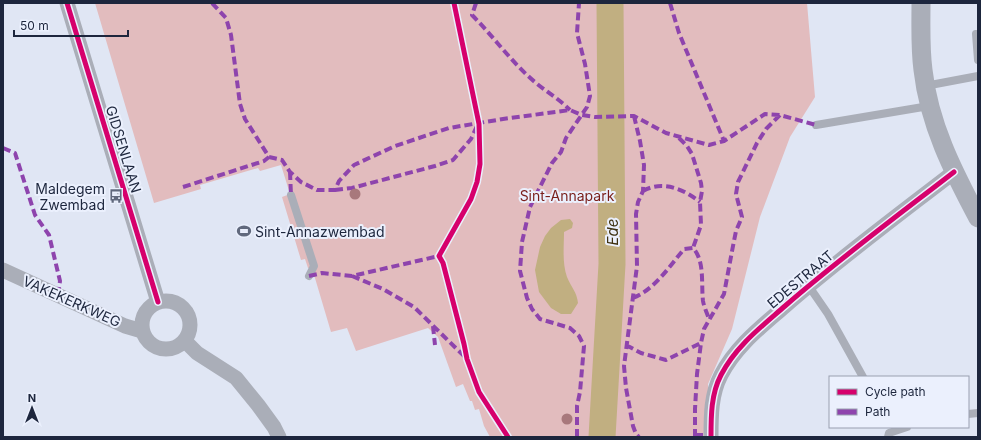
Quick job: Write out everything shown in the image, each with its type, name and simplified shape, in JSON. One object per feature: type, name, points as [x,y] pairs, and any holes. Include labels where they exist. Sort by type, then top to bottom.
[{"type":"street","name":"GIDSENLAAN","points":[[67,3],[158,302]]},
{"type":"street","points":[[921,3],[923,69],[925,86],[934,126],[954,172],[978,218]]},
{"type":"street","name":"EDESTRAAT","points":[[711,437],[712,402],[721,376],[736,353],[749,338],[808,285],[954,172]]},
{"type":"street","name":"VAKEKERKWEG","points":[[3,270],[125,326],[142,331],[142,322],[145,314],[150,307],[158,302]]},
{"type":"street","points":[[142,331],[146,339],[152,345],[160,349],[169,350],[178,347],[185,341],[189,334],[191,324],[189,316],[184,308],[176,303],[167,301],[158,302]]},
{"type":"street","points":[[185,341],[197,353],[236,378],[258,405],[274,427],[279,437]]},
{"type":"lane","points":[[976,34],[978,60]]},
{"type":"lane","points":[[925,86],[978,76]]},
{"type":"lane","points":[[816,124],[929,106]]},
{"type":"lane","points":[[291,195],[314,266],[309,276]]},
{"type":"lane","points":[[808,285],[828,314],[862,376]]},
{"type":"lane","points":[[888,432],[903,428]]},
{"type":"green space","name":"Sint-Annapark","points":[[95,3],[807,3],[815,97],[790,137],[760,217],[732,329],[708,384],[708,437],[490,437],[484,426],[479,409],[475,410],[463,384],[456,387],[438,337],[428,328],[356,351],[347,328],[331,332],[312,268],[308,268],[305,259],[301,260],[282,197],[290,194],[281,165],[260,171],[258,168],[200,185],[201,189],[154,203]]},
{"type":"shaded area","points":[[570,219],[573,223],[572,228],[564,232],[565,272],[578,303],[571,314],[561,314],[551,308],[539,292],[535,270],[540,247],[545,236],[551,228],[561,220]]},
{"type":"waterway","name":"Ede","points":[[602,437],[612,264],[610,3]]},
{"type":"marked path","points":[[183,187],[264,161],[269,157],[245,119],[240,104],[231,35],[226,18],[212,3]]},
{"type":"marked path","points":[[476,3],[472,15],[527,75],[570,110]]},
{"type":"marked path","points":[[577,437],[577,406],[580,392],[584,346],[579,336],[570,328],[540,319],[532,309],[527,298],[520,271],[522,242],[530,207],[552,163],[561,152],[566,138],[587,107],[590,96],[585,64],[577,33],[579,3]]},
{"type":"marked path","points":[[670,3],[679,33],[724,141]]},
{"type":"marked path","points":[[269,157],[282,160],[290,172],[301,182],[317,190],[335,190],[339,181],[354,165],[395,146],[449,128],[503,119],[570,110],[582,115],[595,117],[634,116],[666,133],[709,145],[724,141],[765,114],[780,115],[816,125]]},
{"type":"marked path","points":[[695,437],[697,374],[701,343],[704,329],[724,294],[736,231],[742,217],[736,194],[738,182],[757,143],[766,129],[780,115]]},
{"type":"marked path","points":[[634,116],[644,165],[643,191],[638,202],[636,214],[637,266],[624,366],[626,388],[633,426],[639,437]]},
{"type":"marked path","points":[[335,190],[352,188],[453,160],[471,139],[477,126]]},
{"type":"marked path","points":[[679,138],[692,154],[701,183],[701,225],[693,248]]},
{"type":"marked path","points":[[3,148],[15,153],[35,215],[49,235],[60,281],[58,295]]},
{"type":"marked path","points":[[290,172],[291,195]]},
{"type":"marked path","points":[[643,191],[658,186],[665,186],[687,193],[700,202]]},
{"type":"marked path","points":[[633,298],[641,294],[655,283],[684,249],[693,248],[697,253],[701,266],[703,301],[709,319]]},
{"type":"marked path","points":[[309,276],[322,273],[352,276],[439,256]]},
{"type":"marked path","points":[[352,276],[383,289],[414,307],[466,358]]},
{"type":"marked path","points":[[433,326],[435,345]]},
{"type":"marked path","points":[[626,345],[641,353],[666,360],[701,343]]},
{"type":"marked path","points":[[695,435],[711,435]]},
{"type":"cycle path","points":[[67,3],[158,302]]},
{"type":"cycle path","points":[[454,3],[479,124],[480,164],[477,182],[471,199],[439,256],[443,263],[467,359],[479,392],[508,437]]},
{"type":"cycle path","points":[[711,437],[712,405],[715,390],[727,365],[742,346],[767,322],[826,271],[954,172]]},
{"type":"place","name":"Maldegem Zwembad","points":[[116,196]]},
{"type":"place","name":"Sint-Annazwembad","points":[[244,231]]}]
